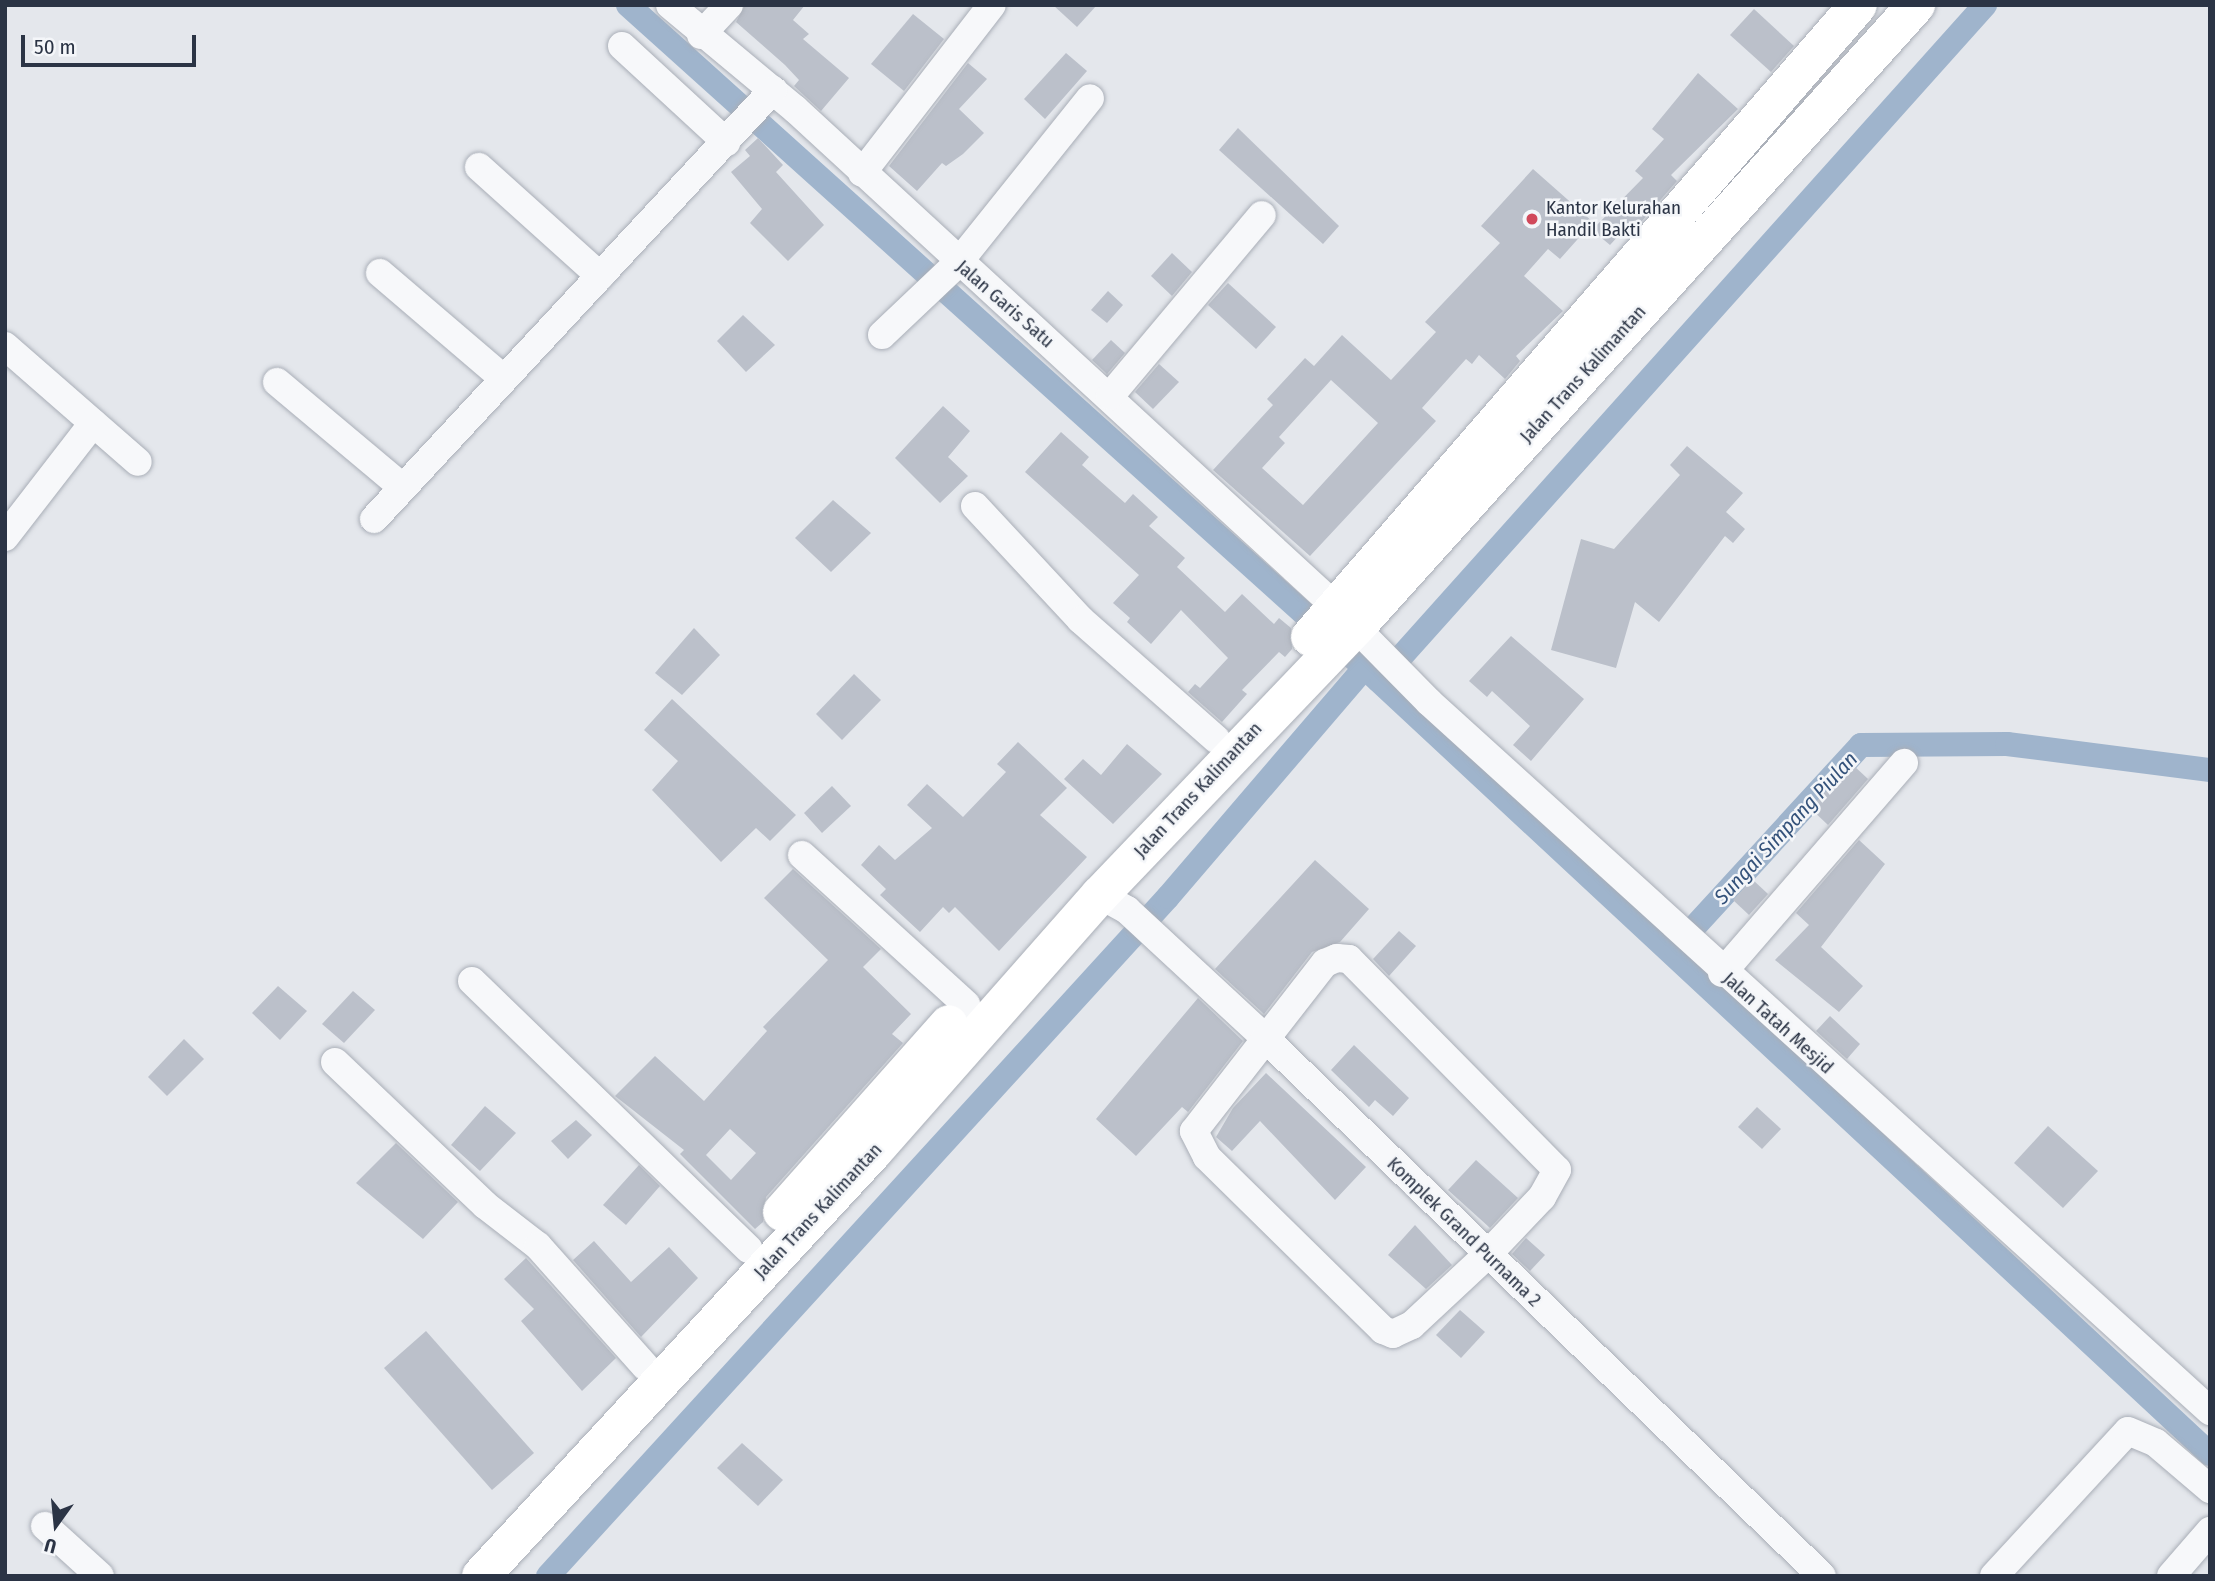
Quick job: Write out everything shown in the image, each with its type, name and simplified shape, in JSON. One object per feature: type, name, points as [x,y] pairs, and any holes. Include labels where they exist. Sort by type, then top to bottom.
[{"type":"highway","name":"Jalan Trans Kalimantan","points":[[1347,616],[1857,5]]},
{"type":"highway","name":"Jalan Trans Kalimantan","points":[[451,1576],[749,1249],[1114,903],[1295,672],[1893,13]]},
{"type":"highway","name":"Jalan Trans Kalimantan","points":[[481,1576],[864,1142],[966,1004],[1216,739],[1295,672]]},
{"type":"street","name":"Jalan Garis Satu","points":[[670,5],[701,35],[750,117],[862,173],[951,269],[1110,396],[1347,616]]},
{"type":"street","points":[[701,35],[729,5]]},
{"type":"street","points":[[862,173],[992,5]]},
{"type":"street","points":[[374,519],[503,378],[750,117],[622,46]]},
{"type":"street","points":[[882,335],[951,269],[1090,98]]},
{"type":"street","points":[[479,167],[600,276]]},
{"type":"street","points":[[1110,396],[1262,215]]},
{"type":"street","points":[[380,273],[503,378]]},
{"type":"street","points":[[5,346],[138,462]]},
{"type":"street","points":[[276,382],[402,487]]},
{"type":"street","points":[[6,536],[93,423]]},
{"type":"street","points":[[975,506],[1082,620],[1216,739]]},
{"type":"street","name":"Jalan Tatah Mesjid","points":[[1347,616],[1419,692],[1680,930],[1722,973],[2210,1411]]},
{"type":"street","points":[[1722,973],[1904,763]]},
{"type":"street","points":[[802,855],[966,1004]]},
{"type":"street","name":"Komplek Grand Purnama 2","points":[[1114,903],[1159,939],[1265,1038],[1822,1576]]},
{"type":"street","points":[[1349,958],[1557,1170],[1542,1197],[1487,1255],[1412,1325],[1393,1334],[1334,1282],[1196,1141],[1195,1131],[1202,1119],[1325,963],[1349,958]]},
{"type":"street","points":[[472,982],[749,1249]]},
{"type":"street","points":[[335,1062],[485,1205],[538,1246],[645,1366]]},
{"type":"street","points":[[1994,1576],[2127,1431],[2156,1443],[2210,1489]]},
{"type":"street","points":[[45,1526],[100,1576]]},
{"type":"street","points":[[2171,1576],[2210,1531]]},
{"type":"building","points":[[745,5],[805,5],[793,20],[809,34],[803,39],[849,78],[821,111],[794,86],[799,80],[785,65],[736,22]]},
{"type":"building","points":[[1053,5],[1097,5],[1077,27]]},
{"type":"building","points":[[1754,9],[1794,46],[1771,72],[1730,35]]},
{"type":"building","points":[[913,14],[944,39],[904,91],[871,64]]},
{"type":"building","points":[[1066,53],[1087,71],[1045,119],[1024,99]]},
{"type":"building","points":[[968,63],[987,79],[959,109],[984,133],[963,154],[946,166],[942,163],[917,191],[889,166]]},
{"type":"building","points":[[1698,73],[1738,109],[1671,175],[1677,181],[1627,238],[1621,233],[1610,245],[1592,230],[1643,178],[1635,171],[1664,139],[1652,129]]},
{"type":"building","points":[[1238,128],[1339,226],[1323,244],[1219,150]]},
{"type":"building","points":[[758,138],[783,165],[776,172],[824,225],[788,261],[750,223],[762,209],[731,172],[750,156],[745,150]]},
{"type":"building","points":[[1533,169],[1593,222],[1560,259],[1548,249],[1524,276],[1563,311],[1516,356],[1520,361],[1505,379],[1479,355],[1472,364],[1466,359],[1422,408],[1436,421],[1310,556],[1213,470],[1273,405],[1267,399],[1305,358],[1314,366],[1342,335],[1391,380],[1436,332],[1425,322],[1500,243],[1481,226]],"holes":[[[1331,380],[1378,423],[1303,505],[1262,468],[1285,443],[1279,437]]]},
{"type":"building","points":[[1172,253],[1192,272],[1172,296],[1151,276]]},
{"type":"building","points":[[1228,283],[1276,327],[1256,349],[1208,305]]},
{"type":"building","points":[[1108,291],[1123,305],[1107,323],[1091,310]]},
{"type":"building","points":[[743,315],[775,345],[746,372],[717,341]]},
{"type":"building","points":[[1111,340],[1125,353],[1107,374],[1092,360]]},
{"type":"building","points":[[1159,364],[1179,382],[1153,409],[1135,392]]},
{"type":"building","points":[[943,406],[970,431],[948,457],[968,476],[940,503],[895,458]]},
{"type":"building","points":[[1061,432],[1089,457],[1082,465],[1125,503],[1133,494],[1158,517],[1149,526],[1185,558],[1177,567],[1225,612],[1242,594],[1274,624],[1279,618],[1291,628],[1292,649],[1285,657],[1279,652],[1242,690],[1247,694],[1222,722],[1188,692],[1195,684],[1200,688],[1228,658],[1181,610],[1151,644],[1127,622],[1130,618],[1113,603],[1139,575],[1025,472]]},
{"type":"building","points":[[1687,446],[1743,493],[1726,512],[1745,529],[1733,543],[1725,536],[1659,622],[1635,602],[1616,668],[1551,650],[1581,539],[1614,549],[1680,475],[1670,465]]},
{"type":"building","points":[[833,500],[871,533],[831,572],[795,538]]},
{"type":"building","points":[[694,628],[720,655],[682,695],[655,673]]},
{"type":"building","points":[[1511,636],[1584,699],[1531,761],[1513,745],[1530,726],[1492,691],[1487,697],[1469,681]]},
{"type":"building","points":[[854,674],[881,700],[842,740],[816,714]]},
{"type":"building","points":[[672,699],[796,815],[770,841],[756,828],[721,862],[652,790],[678,761],[644,730]]},
{"type":"building","points":[[1018,742],[1067,788],[1040,815],[1087,857],[999,951],[955,907],[949,913],[943,907],[920,932],[880,895],[886,889],[861,865],[879,845],[895,860],[932,828],[907,805],[927,784],[963,817],[1006,772],[997,764]]},
{"type":"building","points":[[1127,744],[1162,774],[1113,824],[1064,779],[1083,759],[1101,775]]},
{"type":"building","points":[[1852,764],[1868,779],[1828,825],[1810,808]]},
{"type":"building","points":[[832,786],[851,806],[822,833],[804,813]]},
{"type":"building","points":[[1859,840],[1885,864],[1821,947],[1863,986],[1839,1012],[1775,960],[1809,925],[1796,913]]},
{"type":"building","points":[[1315,860],[1369,909],[1340,942],[1312,952],[1264,1014],[1215,969]]},
{"type":"building","points":[[793,869],[881,949],[863,967],[911,1014],[892,1034],[903,1043],[766,1197],[763,1222],[755,1229],[680,1154],[684,1150],[615,1096],[655,1056],[704,1101],[767,1031],[763,1027],[828,960],[764,898]],"holes":[[[730,1129],[756,1153],[731,1180],[706,1155]]]},
{"type":"building","points":[[1752,879],[1768,894],[1749,915],[1733,900]]},
{"type":"building","points":[[1399,931],[1416,946],[1389,976],[1373,959]]},
{"type":"building","points":[[278,986],[307,1011],[280,1040],[252,1013]]},
{"type":"building","points":[[353,991],[375,1010],[344,1043],[322,1024]]},
{"type":"building","points":[[1198,998],[1243,1041],[1188,1112],[1182,1107],[1136,1156],[1096,1119]]},
{"type":"building","points":[[1830,1016],[1860,1044],[1847,1059],[1816,1031]]},
{"type":"building","points":[[184,1039],[204,1059],[167,1096],[148,1077]]},
{"type":"building","points":[[1354,1045],[1409,1098],[1393,1116],[1375,1100],[1369,1107],[1331,1070]]},
{"type":"building","points":[[1266,1073],[1366,1167],[1335,1200],[1260,1121],[1232,1151],[1216,1137],[1233,1108]]},
{"type":"building","points":[[485,1106],[516,1133],[480,1171],[451,1145]]},
{"type":"building","points":[[1757,1107],[1781,1129],[1762,1149],[1738,1127]]},
{"type":"building","points":[[576,1120],[592,1135],[568,1159],[551,1141]]},
{"type":"building","points":[[2048,1126],[2098,1171],[2063,1208],[2014,1163]]},
{"type":"building","points":[[396,1143],[458,1202],[423,1239],[356,1183]]},
{"type":"building","points":[[1476,1160],[1518,1198],[1490,1228],[1448,1190]]},
{"type":"building","points":[[639,1165],[660,1186],[626,1225],[603,1205]]},
{"type":"building","points":[[1415,1225],[1452,1265],[1426,1289],[1388,1255]]},
{"type":"building","points":[[1526,1238],[1545,1255],[1530,1271],[1512,1254]]},
{"type":"building","points":[[594,1241],[631,1282],[669,1247],[698,1278],[641,1337],[573,1260]]},
{"type":"building","points":[[526,1258],[616,1358],[582,1391],[521,1321],[534,1309],[504,1279]]},
{"type":"building","points":[[1460,1310],[1485,1332],[1461,1358],[1436,1335]]},
{"type":"building","points":[[426,1331],[534,1453],[492,1490],[384,1368]]},
{"type":"building","points":[[742,1443],[783,1480],[758,1506],[717,1468]]},
{"type":"waterway","points":[[628,5],[1379,681],[2210,1454]]},
{"type":"waterway","points":[[1382,678],[1985,5]]},
{"type":"waterway","points":[[548,1576],[1168,897],[1364,668]]},
{"type":"waterway","name":"Sungai Simpang Piulan","points":[[1675,948],[1861,745],[2007,744],[2210,770]]},
{"type":"place","name":"Kantor Kelurahan Handil Bakti","points":[[1532,219]]}]
